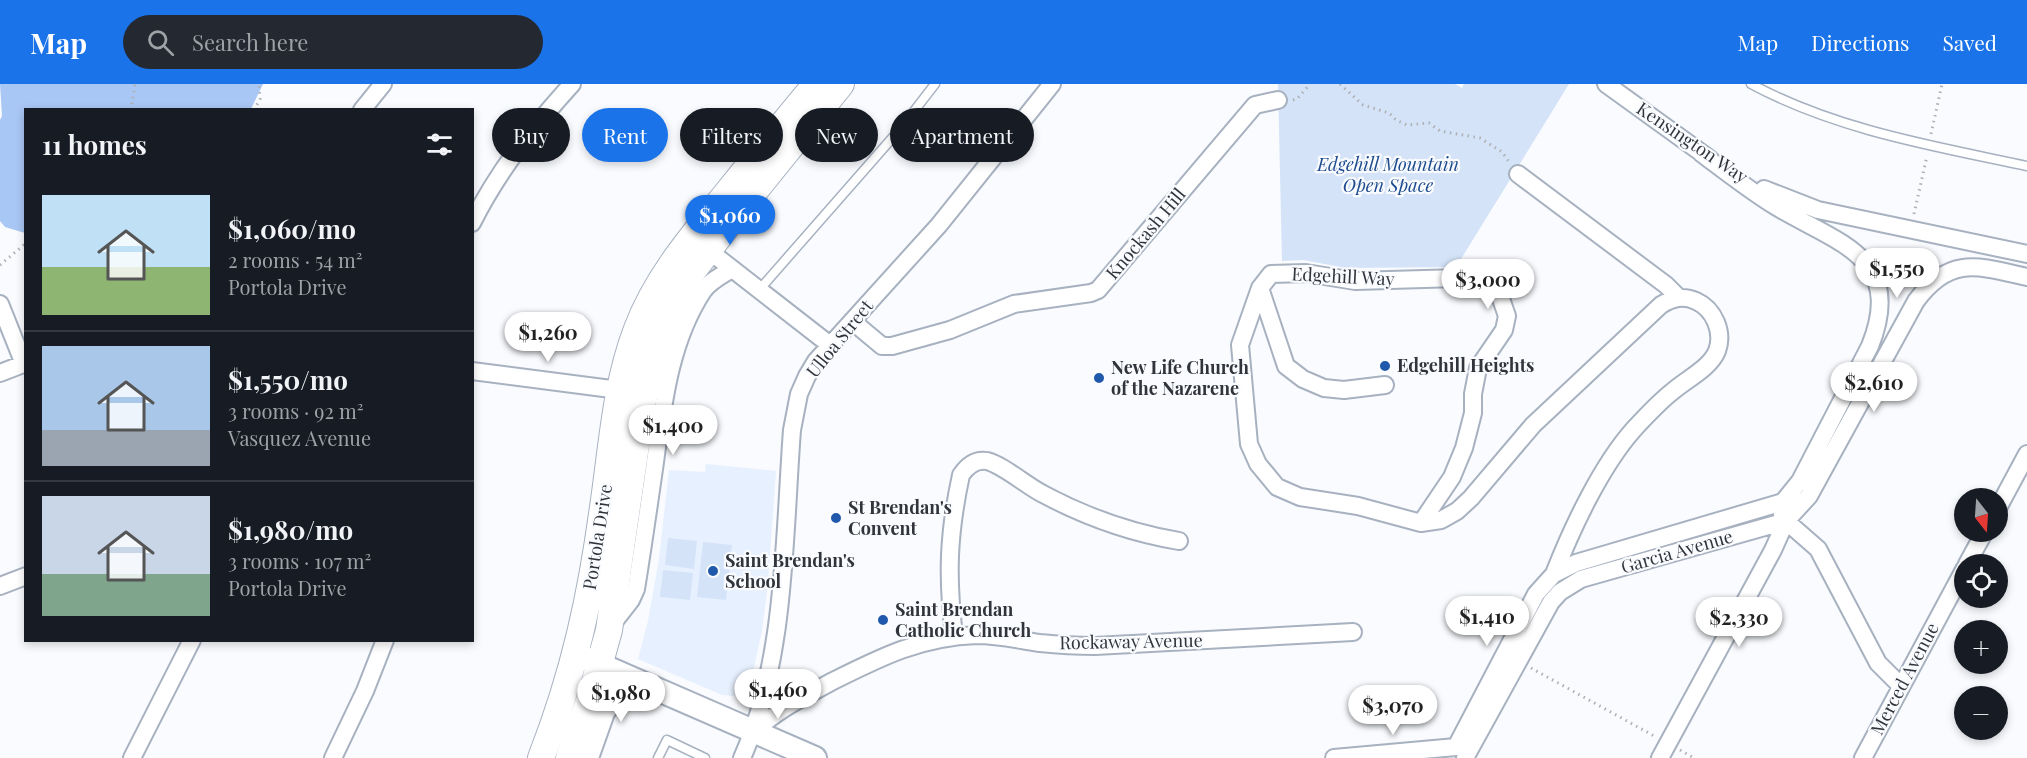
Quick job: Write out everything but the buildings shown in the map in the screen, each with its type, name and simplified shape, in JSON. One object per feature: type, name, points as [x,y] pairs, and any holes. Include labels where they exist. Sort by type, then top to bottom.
[{"type":"main road","name":"Portola Drive","points":[[541,758],[567,686],[592,583],[620,390],[637,328],[668,269],[691,237],[816,84]]},
{"type":"main road","name":"Portola Drive","points":[[569,758],[600,665],[609,630],[648,374],[658,340],[686,280],[841,84]]},
{"type":"street","points":[[364,108],[383,84]]},
{"type":"street","points":[[474,219],[496,179],[516,150],[572,84]]},
{"type":"street","name":"Ulloa Street","points":[[742,758],[754,732],[773,646],[794,412],[807,376],[830,345],[945,217],[1052,84]]},
{"type":"street","name":"Kensington Way","points":[[1606,84],[1701,153],[1748,182],[1771,193],[1818,210],[2027,254]]},
{"type":"street","name":"Knockash Hill","points":[[852,321],[882,346],[892,346],[950,330],[1014,304],[1091,293],[1098,290],[1255,105],[1278,100]]},
{"type":"street","points":[[1701,153],[1774,206],[1846,245],[1861,257],[1873,274],[1879,289],[1881,309],[1878,327],[1870,346],[1800,481],[1777,505],[1786,522],[1818,549],[1878,663],[1901,686]]},
{"type":"street","points":[[1518,174],[1666,285],[1678,297]]},
{"type":"street","points":[[708,250],[830,345]]},
{"type":"street","points":[[1670,751],[1786,522],[1809,496],[1916,301],[1936,278],[1962,267],[1978,267],[2027,277]]},
{"type":"street","name":"Portola Drive","points":[[609,630],[636,589],[662,407],[677,347],[688,319],[704,290],[711,282],[732,268]]},
{"type":"street","name":"Edgehill Way","points":[[1260,288],[1271,274],[1306,273],[1355,281],[1459,278],[1490,285],[1499,293],[1507,316],[1504,330],[1478,368],[1473,394],[1473,413],[1464,448],[1452,477],[1421,523]]},
{"type":"street","points":[[1260,288],[1240,345],[1249,444],[1258,464],[1277,487],[1300,497],[1358,506],[1421,523],[1441,520],[1457,511],[1556,401],[1655,309],[1670,299],[1678,297],[1702,304],[1713,317],[1720,332],[1715,355],[1706,366],[1652,410],[1632,431],[1600,479],[1566,543],[1554,574]]},
{"type":"street","points":[[1260,288],[1286,366],[1303,380],[1324,388],[1344,390],[1385,385]]},
{"type":"street","points":[[0,304],[24,361]]},
{"type":"street","points":[[0,373],[24,363]]},
{"type":"street","points":[[474,371],[620,390]]},
{"type":"street","points":[[2008,489],[2027,454]]},
{"type":"street","points":[[954,636],[948,574],[950,539],[961,476],[966,467],[974,462],[984,460],[993,463],[1041,494],[1093,518],[1150,536],[1179,540]]},
{"type":"street","name":"Garcia Avenue","points":[[1461,754],[1536,594],[1554,574],[1576,563],[1777,505]]},
{"type":"street","name":"Garcia Avenue","points":[[1461,754],[1519,661],[1551,602],[1569,585],[1581,579],[1786,522]]},
{"type":"street","points":[[0,586],[24,577]]},
{"type":"street","name":"Merced Avenue","points":[[1867,754],[1954,588]]},
{"type":"street","name":"Rockaway Avenue","points":[[754,732],[790,703],[876,660],[900,649],[954,636],[1006,637],[1067,646],[1095,646],[1353,633]]},
{"type":"street","points":[[132,758],[191,642]]},
{"type":"street","points":[[333,758],[366,691],[384,642]]},
{"type":"street","points":[[576,654],[815,758]]},
{"type":"street","points":[[590,758],[606,713],[632,678]]},
{"type":"street","points":[[1334,758],[1461,754]]},
{"type":"lane","points":[[759,290],[885,146],[935,84]]},
{"type":"lane","points":[[1751,84],[1788,102],[1890,137],[2027,166]]},
{"type":"lane","points":[[658,758],[667,740],[705,758]]},
{"type":"path","points":[[132,108],[135,84]]},
{"type":"path","points":[[255,108],[260,99],[259,84]]},
{"type":"path","points":[[1278,100],[1298,99],[1310,84]]},
{"type":"path","points":[[1341,84],[1363,105],[1389,113],[1396,120],[1407,125],[1429,123],[1440,131],[1480,138],[1502,152],[1518,174]]},
{"type":"path","points":[[0,265],[24,245]]},
{"type":"path","points":[[1519,661],[1670,751],[1694,758]]},
{"type":"shaded area","points":[[0,84],[263,84],[251,108],[24,108],[24,233],[5,227],[0,221],[0,120],[2,116]]},
{"type":"shaded area","name":"Saint Brendan's School","points":[[706,464],[776,471],[762,631],[750,685],[746,690],[733,696],[722,695],[638,659],[648,621],[659,559],[669,470],[705,472]]},
{"type":"green space","name":"Edgehill Mountain Open Space","points":[[1278,84],[1455,84],[1462,88],[1464,84],[1569,84],[1456,267],[1346,268],[1303,260],[1282,261]]},
{"type":"green space","points":[[668,538],[697,541],[694,569],[665,565]]},
{"type":"green space","points":[[703,542],[732,545],[726,600],[697,597]]},
{"type":"green space","points":[[663,570],[693,573],[690,600],[660,597]]},
{"type":"place","name":"Edgehill Heights","points":[[1385,366]]},
{"type":"place","name":"New Life Church of the Nazarene","points":[[1099,378]]},
{"type":"place","name":"St Brendan's Convent","points":[[836,518]]},
{"type":"place","name":"Saint Brendan's School","points":[[713,571]]},
{"type":"place","name":"Saint Brendan Catholic Church","points":[[883,620]]}]
